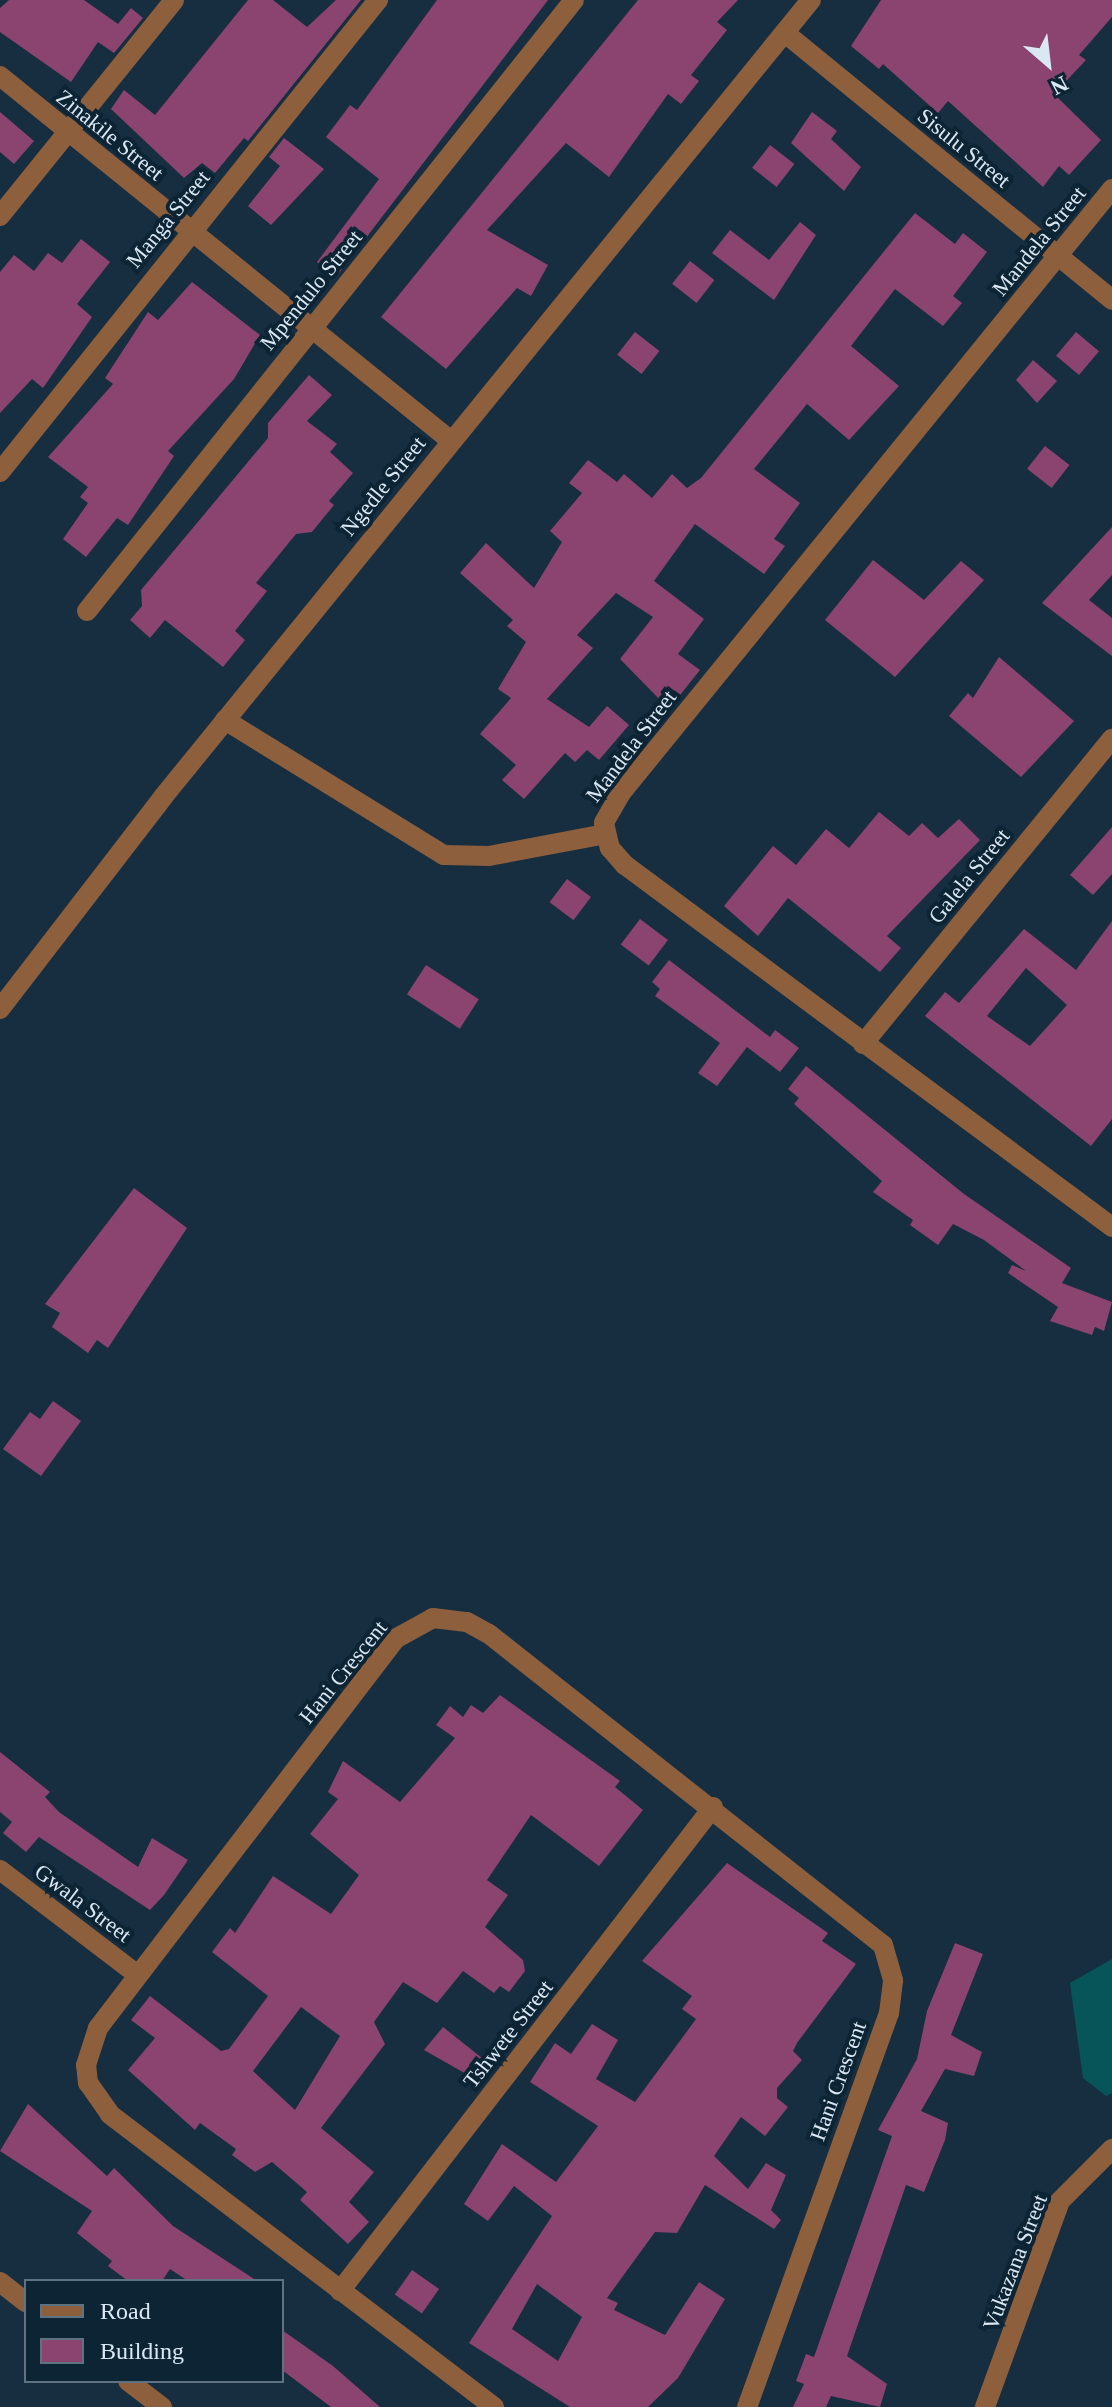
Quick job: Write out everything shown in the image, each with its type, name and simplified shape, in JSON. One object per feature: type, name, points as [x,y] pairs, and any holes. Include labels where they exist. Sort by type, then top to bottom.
[{"type":"street","points":[[0,216],[174,0]]},
{"type":"street","name":"Manga Street","points":[[0,472],[189,229],[378,0]]},
{"type":"street","name":"Mpendulo Street","points":[[87,611],[574,0]]},
{"type":"street","name":"Ngedle Street","points":[[0,1009],[225,720],[811,0]]},
{"type":"street","name":"Sisulu Street","points":[[785,33],[1112,300]]},
{"type":"street","name":"Zinakile Street","points":[[0,76],[451,441]]},
{"type":"street","name":"Mandela Street","points":[[1112,189],[621,793],[605,834],[625,865],[1112,1227]]},
{"type":"street","points":[[225,720],[444,855],[489,856],[605,834]]},
{"type":"street","name":"Galela Street","points":[[863,1044],[1112,739]]},
{"type":"street","name":"Hani Crescent","points":[[494,2407],[98,2102],[88,2083],[89,2046],[138,1975],[395,1639],[433,1618],[467,1622],[489,1634],[872,1929],[893,1981],[889,2013],[747,2407]]},
{"type":"street","name":"Tshwete Street","points":[[340,2291],[713,1807]]},
{"type":"street","name":"Gwala Street","points":[[0,1870],[138,1975]]},
{"type":"street","name":"Vukazana Street","points":[[985,2407],[1060,2201],[1112,2149]]},
{"type":"street","points":[[0,2282],[24,2300]]},
{"type":"street","points":[[131,2383],[162,2407]]},
{"type":"shaded area","points":[[1112,1959],[1112,2093],[1106,2096],[1083,2078],[1070,1983]]},
{"type":"building","points":[[9,0],[84,0],[118,24],[131,8],[143,18],[114,53],[98,42],[71,82],[0,32],[0,8]]},
{"type":"building","points":[[248,0],[273,0],[307,27],[336,0],[361,0],[248,141],[244,138],[215,173],[202,163],[184,178],[111,109],[124,90],[155,115]]},
{"type":"building","points":[[437,0],[548,0],[336,277],[317,262],[379,179],[326,137],[350,105],[357,110]]},
{"type":"building","points":[[638,0],[738,0],[717,22],[727,30],[691,75],[699,81],[681,104],[668,94],[609,177],[566,143],[487,230],[548,265],[531,296],[517,288],[446,369],[381,317]]},
{"type":"building","points":[[881,0],[1112,0],[1112,17],[1079,55],[1086,60],[1054,94],[1101,140],[1069,175],[1059,166],[1043,187],[948,101],[938,113],[883,64],[879,69],[851,46]]},
{"type":"building","points":[[0,112],[34,141],[14,164],[0,152]]},
{"type":"building","points":[[812,112],[837,131],[831,139],[861,167],[844,191],[791,143]]},
{"type":"building","points":[[284,138],[324,169],[271,225],[248,206],[280,166],[269,157]]},
{"type":"building","points":[[770,145],[794,164],[777,187],[752,168]]},
{"type":"building","points":[[915,213],[955,244],[963,233],[987,252],[953,296],[962,303],[943,326],[895,289],[851,346],[899,386],[849,440],[807,404],[754,469],[800,503],[774,539],[785,546],[764,574],[695,524],[654,581],[704,619],[678,654],[700,670],[669,709],[620,659],[653,617],[616,593],[577,635],[593,648],[547,699],[589,727],[607,706],[629,725],[599,760],[587,750],[575,762],[565,753],[524,799],[502,780],[516,765],[480,734],[511,698],[498,689],[526,642],[507,626],[513,620],[460,573],[486,543],[534,588],[562,542],[550,531],[582,493],[569,483],[588,460],[617,482],[624,474],[652,498],[672,474],[687,488],[701,478]]},
{"type":"building","points":[[800,222],[816,235],[774,300],[712,253],[730,230],[769,260]]},
{"type":"building","points":[[81,239],[110,262],[77,304],[92,317],[43,388],[32,379],[0,413],[0,272],[14,255],[34,271],[48,253],[62,263]]},
{"type":"building","points":[[690,261],[714,280],[697,303],[672,284]]},
{"type":"building","points":[[192,282],[260,335],[234,379],[168,451],[174,456],[128,525],[117,518],[86,557],[63,539],[88,503],[80,497],[88,487],[48,457],[113,384],[105,378],[148,312],[158,320]]},
{"type":"building","points":[[635,332],[659,351],[642,374],[617,355]]},
{"type":"building","points":[[1076,332],[1099,351],[1079,375],[1056,356]]},
{"type":"building","points":[[1033,360],[1057,381],[1037,403],[1016,380]]},
{"type":"building","points":[[309,375],[332,395],[307,421],[337,444],[330,452],[353,473],[329,501],[334,505],[312,532],[296,534],[256,583],[267,591],[235,631],[245,640],[223,667],[165,620],[150,638],[130,620],[142,606],[141,590],[268,438],[268,423]]},
{"type":"building","points":[[1045,446],[1069,465],[1052,488],[1027,469]]},
{"type":"building","points":[[1112,527],[1112,575],[1089,600],[1112,618],[1112,656],[1042,603]]},
{"type":"building","points":[[873,560],[924,600],[961,561],[984,580],[895,677],[825,620]]},
{"type":"building","points":[[999,657],[1074,721],[1021,777],[949,716],[968,693],[973,698]]},
{"type":"building","points":[[879,812],[909,836],[922,823],[938,838],[959,819],[980,840],[887,936],[901,948],[880,972],[788,898],[758,936],[724,906],[773,846],[796,865],[826,829],[849,848]]},
{"type":"building","points":[[1112,827],[1112,874],[1093,895],[1070,875]]},
{"type":"building","points":[[567,879],[591,897],[574,920],[550,902]]},
{"type":"building","points":[[640,919],[668,940],[649,966],[621,945]]},
{"type":"building","points":[[1112,921],[1112,1119],[1091,1146],[925,1016],[945,992],[959,1003],[1024,929],[1076,970]],"holes":[[[1026,968],[1067,1005],[1030,1046],[987,1016]]]},
{"type":"building","points":[[669,960],[770,1037],[775,1030],[799,1048],[780,1072],[747,1047],[717,1086],[698,1073],[720,1043],[655,996],[660,989],[652,982]]},
{"type":"building","points":[[426,965],[479,999],[460,1029],[407,994]]},
{"type":"building","points":[[806,1066],[964,1194],[1071,1268],[1062,1283],[1112,1302],[1104,1331],[1095,1327],[1092,1335],[1050,1321],[1058,1307],[1008,1273],[1012,1265],[1026,1271],[984,1240],[953,1224],[938,1245],[910,1225],[913,1220],[873,1192],[882,1181],[794,1104],[799,1098],[788,1089]]},
{"type":"building","points":[[134,1188],[187,1228],[108,1348],[97,1340],[88,1353],[52,1327],[60,1313],[45,1304]]},
{"type":"building","points":[[53,1401],[81,1421],[41,1476],[3,1449],[30,1412],[40,1419]]},
{"type":"building","points":[[500,1695],[620,1781],[615,1787],[643,1810],[599,1866],[531,1815],[487,1880],[508,1895],[485,1927],[523,1960],[525,1971],[509,1992],[500,1986],[494,1993],[463,1971],[437,2003],[403,1982],[374,2022],[385,2044],[321,2128],[374,2172],[349,2202],[369,2222],[348,2244],[300,2200],[307,2192],[272,2162],[255,2172],[232,2155],[236,2149],[200,2123],[195,2130],[128,2070],[155,2038],[131,2020],[150,1996],[221,2051],[229,2049],[268,1996],[212,1952],[230,1928],[235,1933],[273,1876],[331,1914],[359,1875],[310,1834],[338,1799],[328,1792],[343,1761],[400,1802],[455,1738],[436,1725],[450,1706],[463,1717],[471,1705],[483,1713]],"holes":[[[301,2007],[340,2036],[295,2110],[253,2071]]]},
{"type":"building","points":[[0,1752],[50,1792],[45,1797],[59,1812],[138,1867],[152,1838],[188,1860],[150,1910],[39,1837],[26,1852],[3,1833],[12,1822],[0,1812]]},
{"type":"building","points":[[727,1863],[828,1933],[822,1941],[856,1964],[793,2051],[802,2060],[777,2088],[777,2098],[788,2107],[765,2136],[741,2117],[714,2156],[748,2189],[766,2163],[786,2175],[771,2210],[781,2220],[774,2229],[705,2185],[677,2233],[655,2232],[607,2298],[618,2303],[614,2310],[665,2335],[699,2282],[725,2299],[678,2378],[648,2407],[570,2407],[469,2343],[552,2216],[514,2186],[488,2221],[464,2204],[502,2144],[556,2182],[598,2126],[530,2082],[555,2043],[571,2054],[592,2024],[618,2040],[596,2079],[635,2102],[696,2019],[682,2009],[692,1996],[642,1961]],"holes":[[[537,2284],[582,2317],[558,2361],[512,2329]]]},
{"type":"building","points":[[955,1943],[983,1954],[951,2035],[982,2052],[974,2076],[945,2069],[921,2111],[948,2123],[945,2140],[924,2192],[906,2185],[847,2356],[887,2384],[880,2407],[831,2396],[826,2407],[793,2407],[804,2384],[796,2381],[806,2354],[814,2357],[892,2136],[878,2130],[917,2059],[927,2011]]},
{"type":"building","points":[[443,2027],[482,2058],[468,2075],[424,2050]]},
{"type":"building","points":[[28,2104],[107,2176],[114,2168],[173,2226],[254,2279],[185,2279],[170,2269],[163,2279],[125,2279],[108,2266],[112,2261],[77,2233],[92,2211],[0,2151]]},
{"type":"building","points":[[412,2270],[439,2289],[422,2314],[395,2295]]},
{"type":"building","points":[[284,2331],[333,2366],[380,2407],[331,2407],[284,2372]]}]
